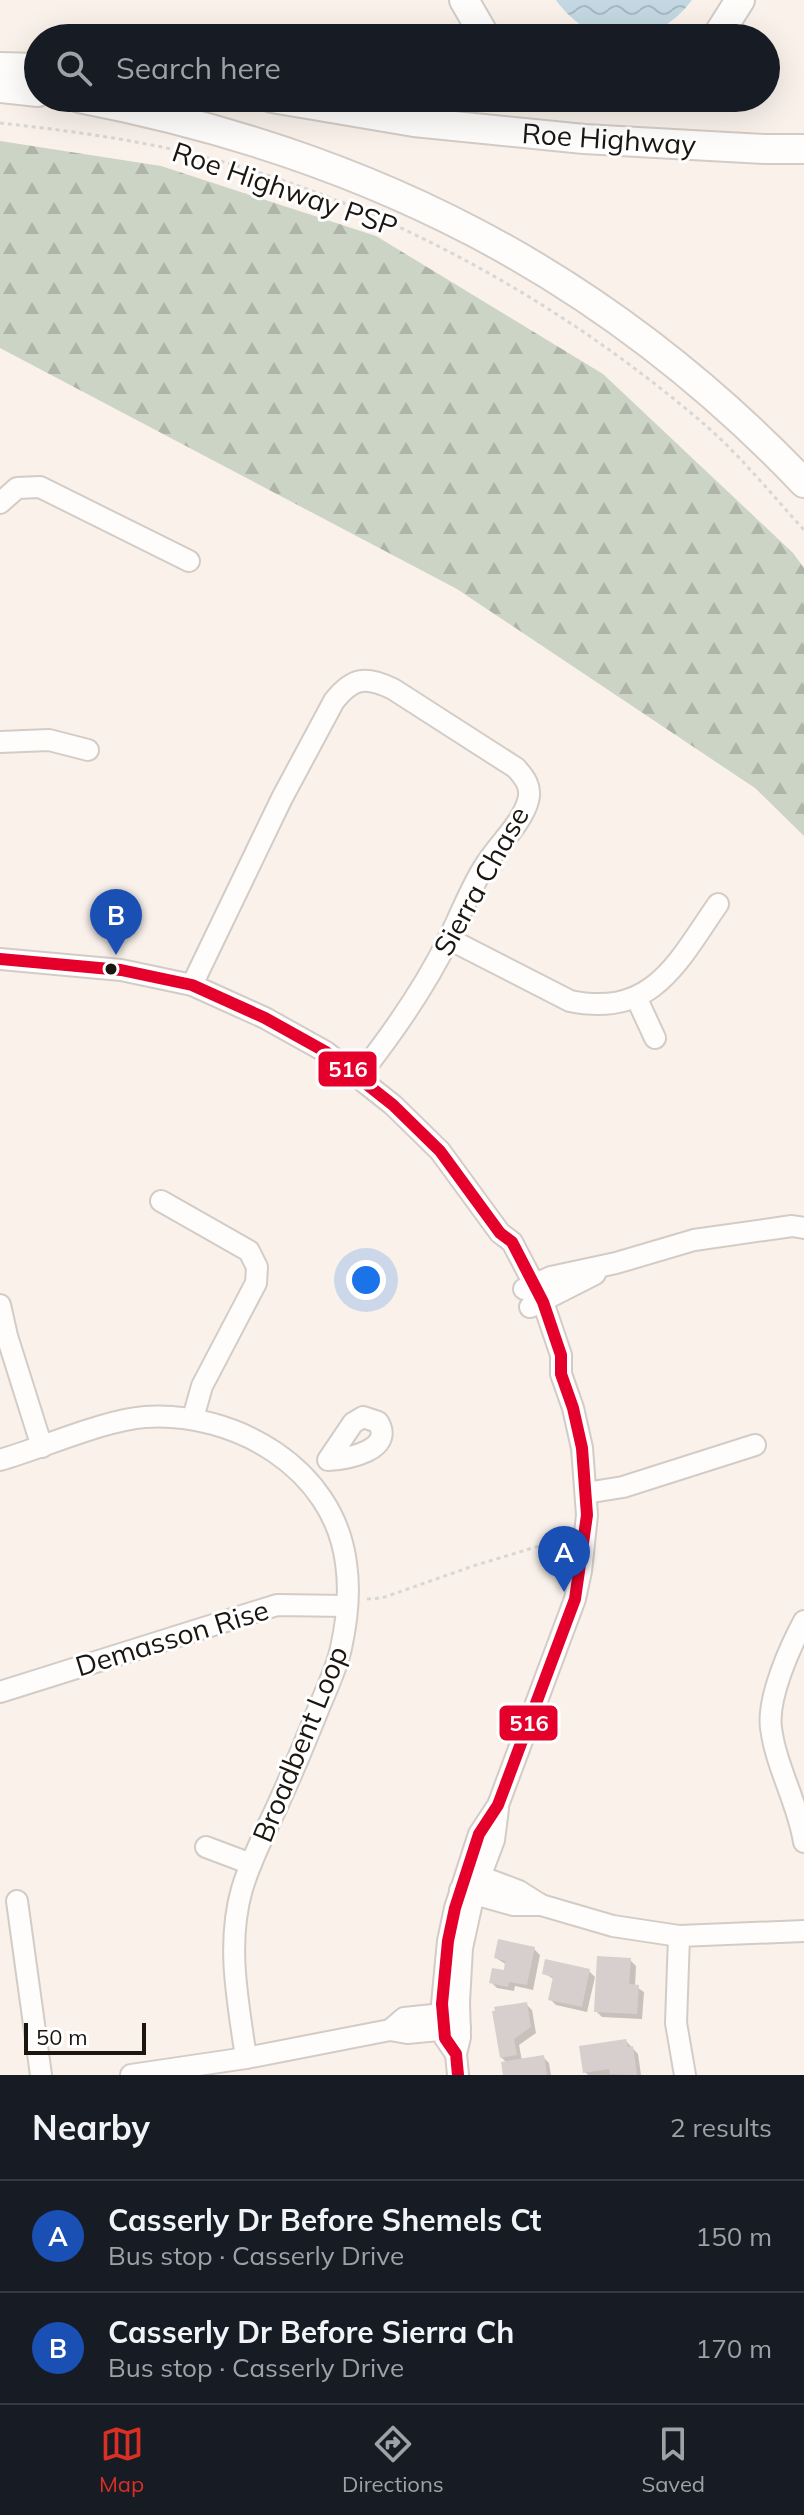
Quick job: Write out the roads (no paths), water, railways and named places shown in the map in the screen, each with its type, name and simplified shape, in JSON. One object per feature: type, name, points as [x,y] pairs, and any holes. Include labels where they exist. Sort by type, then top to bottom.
[{"type":"highway","points":[[464,0],[476,24]]},
{"type":"highway","points":[[725,24],[740,0]]},
{"type":"highway","points":[[0,67],[24,68]]},
{"type":"highway","points":[[0,88],[24,91]]},
{"type":"highway","points":[[139,112],[220,131],[304,157],[396,193],[540,268],[623,323],[702,385],[804,483]]},
{"type":"highway","name":"Roe Highway","points":[[355,112],[414,122],[584,139],[804,149]]},
{"type":"highway","points":[[711,146],[804,141]]},
{"type":"street","points":[[0,503],[17,488],[40,487],[189,561]]},
{"type":"street","name":"Sierra Chase","points":[[192,985],[308,746],[344,689],[362,680],[376,681],[393,689],[516,768],[529,789],[522,813],[484,867],[449,939],[391,1035],[359,1076]]},
{"type":"street","points":[[0,742],[49,740],[88,750]]},
{"type":"street","points":[[449,939],[570,1001],[590,1005],[614,1004],[636,997],[661,981],[718,904]]},
{"type":"street","points":[[0,959],[121,970],[192,985],[265,1018],[326,1052],[359,1076],[440,1151],[500,1233],[504,1251],[532,1295],[561,1355],[561,1374],[579,1430],[586,1493],[585,1537],[575,1599],[498,1805],[479,1834],[470,1882],[448,1941],[451,2021],[458,2075]]},
{"type":"street","points":[[636,997],[655,1038]]},
{"type":"street","points":[[161,1201],[249,1251],[257,1267],[256,1283],[202,1386],[193,1418]]},
{"type":"street","points":[[532,1295],[616,1263],[694,1240],[792,1226],[804,1228]]},
{"type":"street","points":[[0,1305],[42,1447]]},
{"type":"street","name":"Broadbent Loop","points":[[0,1460],[104,1426],[143,1417],[193,1418],[224,1425],[285,1458],[306,1478],[331,1516],[341,1539],[346,1563],[347,1603],[341,1650],[242,1889],[233,1946],[246,2058]]},
{"type":"street","points":[[586,1493],[623,1487],[755,1445]]},
{"type":"street","points":[[306,1478],[328,1460]]},
{"type":"street","name":"Demasson Rise","points":[[0,1692],[277,1605],[347,1603]]},
{"type":"street","points":[[804,1621],[794,1640],[771,1706],[771,1727],[804,1842]]},
{"type":"street","points":[[206,1847],[251,1864]]},
{"type":"street","points":[[470,1882],[513,1905],[541,1905],[613,1926],[679,1936],[804,1931]]},
{"type":"street","points":[[17,1901],[41,2075]]},
{"type":"street","points":[[679,1936],[676,2023],[685,2075]]},
{"type":"street","points":[[131,2075],[246,2058],[390,2030],[404,2018],[451,2021]]},
{"type":"water","points":[[556,0],[692,0],[666,24],[581,24]]},
{"type":"place","name":"Casserly Dr Before Sierra Ch","points":[[116,955]]},
{"type":"place","name":"Casserly Dr Before Shemels Ct","points":[[564,1592]]}]
